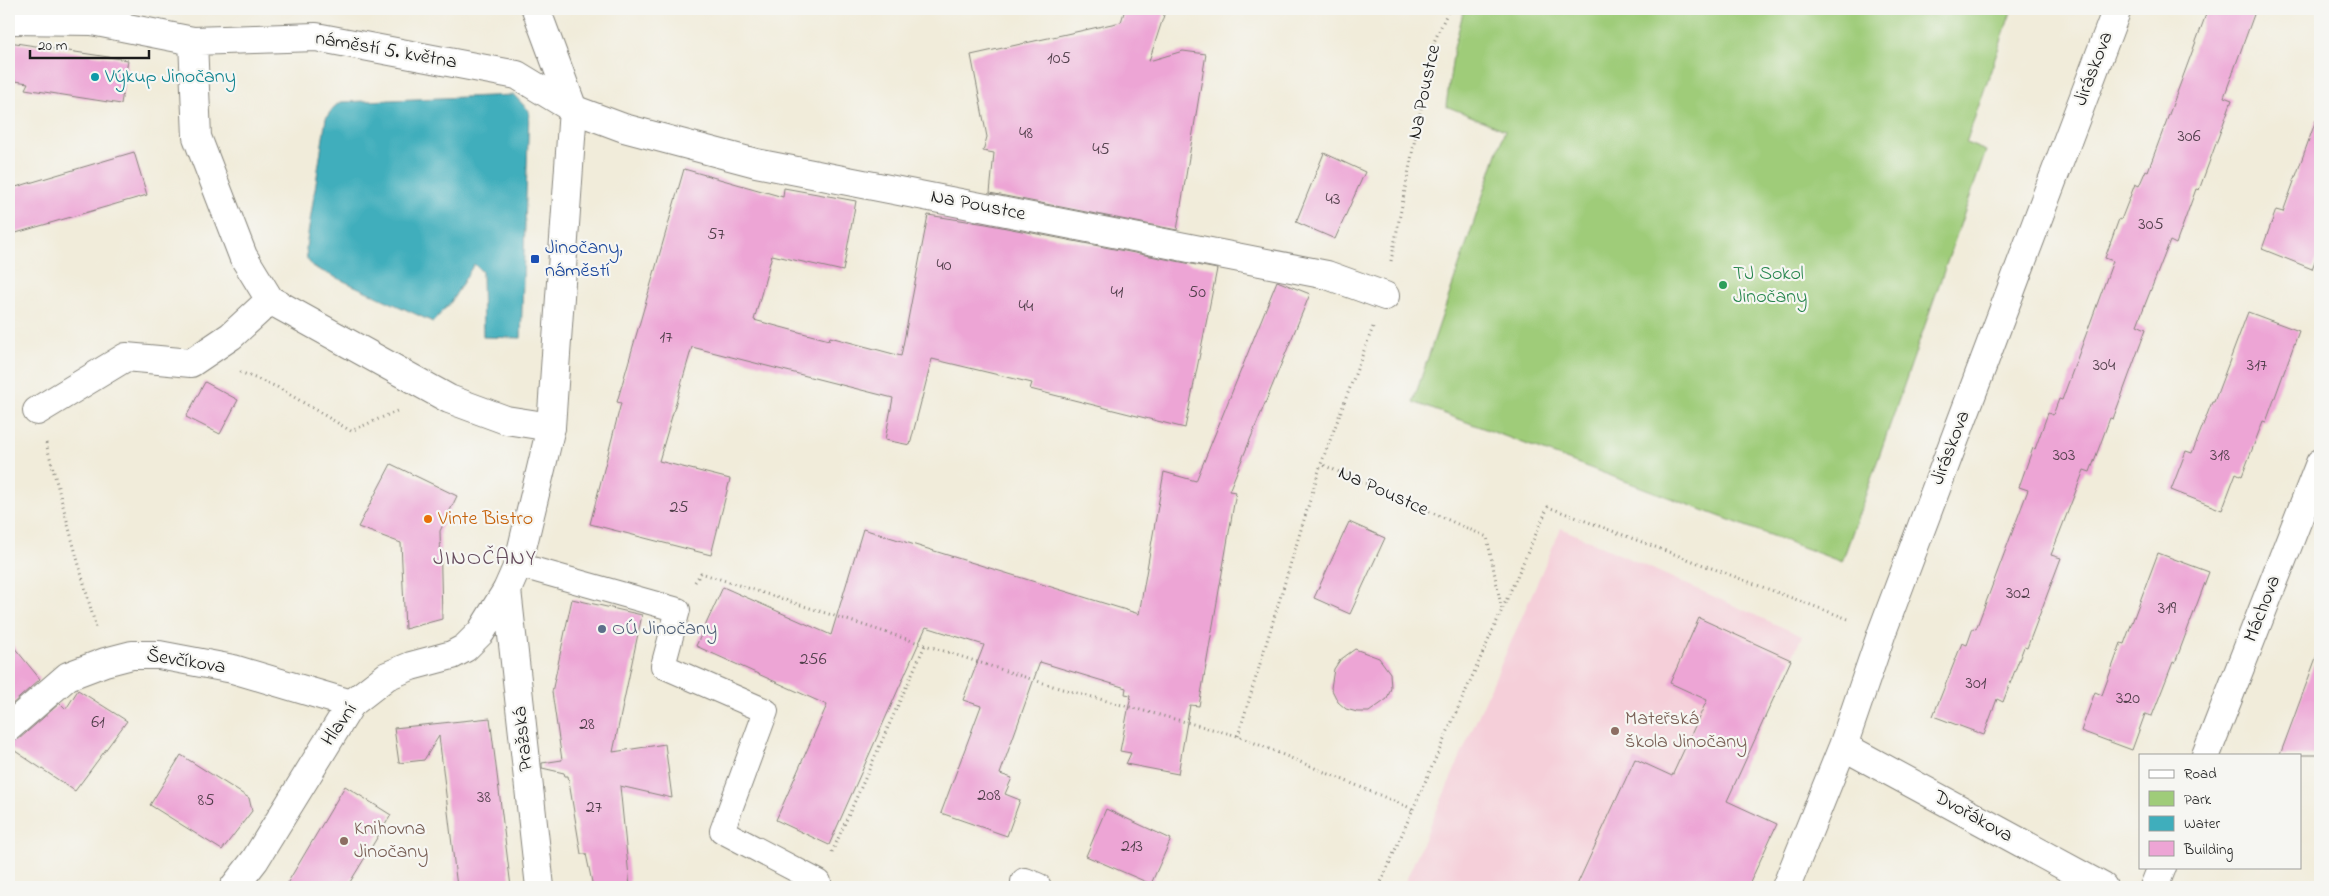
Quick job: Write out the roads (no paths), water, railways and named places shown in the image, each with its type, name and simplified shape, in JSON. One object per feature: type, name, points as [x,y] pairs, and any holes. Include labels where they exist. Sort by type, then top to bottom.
[{"type":"street","points":[[507,590],[518,565],[551,427],[573,109],[536,9]]},
{"type":"street","name":"Jiráskova","points":[[1786,887],[1843,746],[1882,632],[2117,9]]},
{"type":"street","name":"náměstí 5. května","points":[[9,20],[92,21],[194,41],[316,37],[517,75],[573,109]]},
{"type":"street","points":[[194,41],[197,137],[243,256],[270,300],[449,399],[506,420],[551,427]]},
{"type":"street","name":"Na Poustce","points":[[573,109],[624,128],[756,163],[1327,275],[1385,296]]},
{"type":"street","points":[[37,411],[126,357],[191,363],[232,336],[270,300]]},
{"type":"street","name":"Máchova","points":[[2206,754],[2320,463]]},
{"type":"street","name":"Hlavní","points":[[234,887],[260,852],[351,704],[387,676],[465,648],[481,632],[507,590]]},
{"type":"street","name":"Pražská","points":[[507,590],[540,887]]},
{"type":"street","name":"Ševčíkova","points":[[9,727],[68,676],[105,662],[132,655],[159,655],[233,669],[351,704]]},
{"type":"street","name":"Dvořákova","points":[[1843,746],[2103,887]]},
{"type":"street","points":[[2154,887],[2162,868]]},
{"type":"lane","points":[[518,565],[678,610],[663,666],[766,711],[722,831],[819,882]]},
{"type":"water","points":[[514,95],[529,111],[521,338],[483,337],[482,272],[474,264],[451,302],[433,322],[313,267],[307,259],[306,247],[326,118],[340,102]]},
{"type":"place","name":"Výkup Jinočany","points":[[95,77]]},
{"type":"place","name":"Jinočany, náměstí","points":[[535,259]]},
{"type":"place","name":"TJ Sokol Jinočany","points":[[1723,285]]},
{"type":"place","name":"Vinte Bistro","points":[[428,519]]},
{"type":"place","name":"OÚ Jinočany","points":[[602,629]]},
{"type":"place","name":"Mateřská škola Jinočany","points":[[1615,731]]},
{"type":"place","name":"Knihovna Jinočany","points":[[344,841]]},
{"type":"district","name":"JINOČANY","points":[[485,559]]}]
